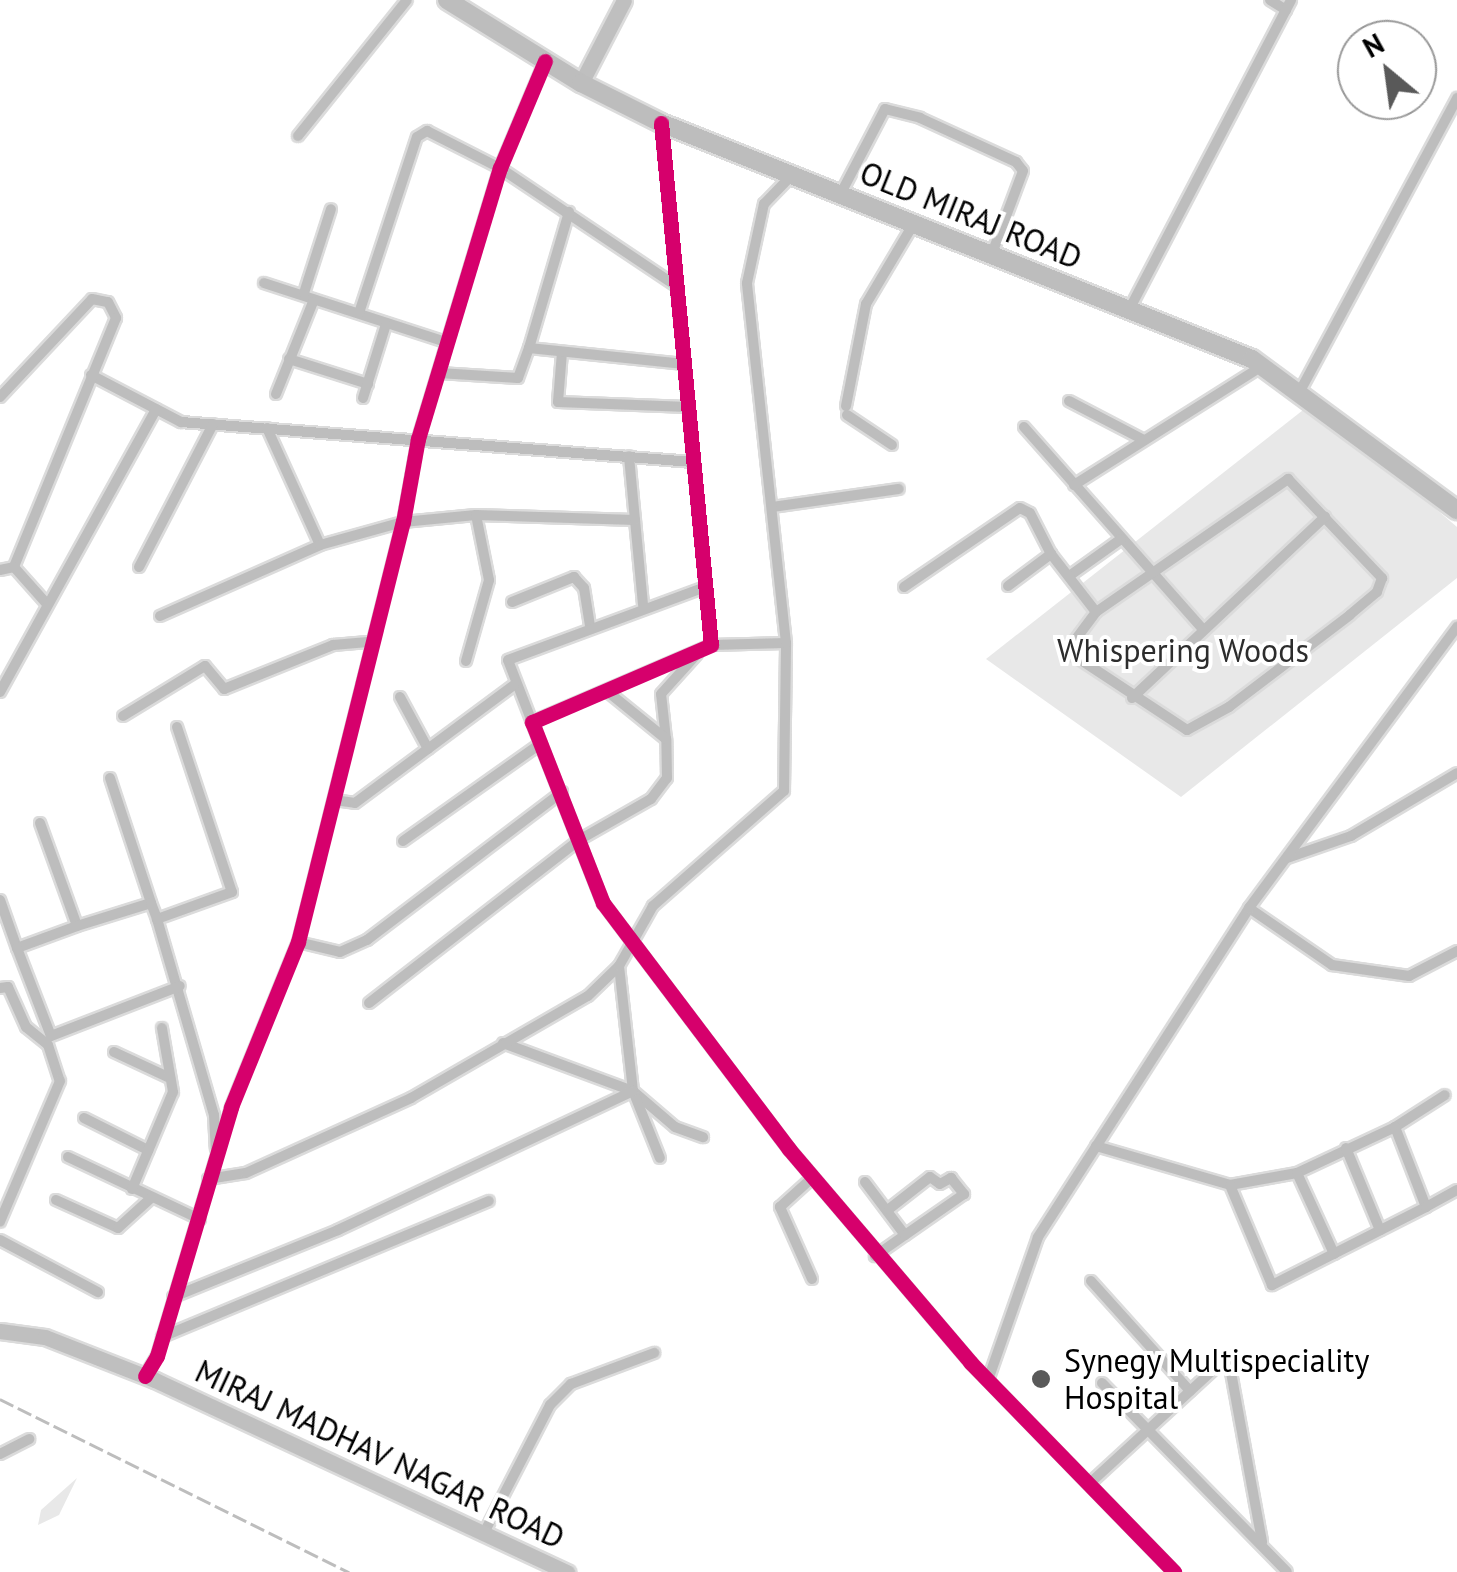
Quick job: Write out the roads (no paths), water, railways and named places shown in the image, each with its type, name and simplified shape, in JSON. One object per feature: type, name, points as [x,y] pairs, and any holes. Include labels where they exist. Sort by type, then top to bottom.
[{"type":"main road","name":"OLD MIRAJ ROAD","points":[[446,0],[581,84],[661,123],[1262,366],[1456,505]]},
{"type":"street","points":[[298,136],[407,0]]},
{"type":"street","points":[[581,84],[624,0]]},
{"type":"street","points":[[1129,310],[1288,5],[1270,0]]},
{"type":"street","points":[[145,1376],[162,1337],[216,1154],[298,942],[368,642],[403,522],[418,439],[500,168],[545,61]]},
{"type":"street","points":[[1298,393],[1457,98]]},
{"type":"street","points":[[840,195],[884,109],[920,118],[1016,162],[1023,172],[991,256]]},
{"type":"street","points":[[369,1003],[580,840],[651,798],[667,778],[661,694],[706,647],[706,586],[661,123]]},
{"type":"street","points":[[360,313],[420,132],[500,168],[676,286]]},
{"type":"street","points":[[208,1179],[246,1172],[410,1098],[588,996],[620,966],[631,937],[653,906],[784,790],[786,642],[746,283],[764,204],[792,174]]},
{"type":"street","points":[[276,394],[308,297],[331,209]]},
{"type":"street","points":[[439,373],[518,378],[569,212]]},
{"type":"street","points":[[892,445],[846,411],[866,304],[913,225]]},
{"type":"street","points":[[264,283],[446,342]]},
{"type":"street","points":[[0,397],[92,300],[102,297],[116,318],[14,566]]},
{"type":"street","points":[[363,398],[386,324]]},
{"type":"street","points":[[529,348],[684,364]]},
{"type":"street","points":[[562,352],[558,402],[688,407]]},
{"type":"street","points":[[289,359],[368,384]]},
{"type":"street","points":[[1074,485],[1262,366]]},
{"type":"street","points":[[91,375],[181,422],[693,462]]},
{"type":"street","points":[[1069,401],[1142,439]]},
{"type":"street","points":[[0,692],[156,410]]},
{"type":"street","points":[[139,567],[213,424]]},
{"type":"street","points":[[267,428],[320,545]]},
{"type":"street","points":[[1024,428],[1201,626]]},
{"type":"street","points":[[630,456],[643,605]]},
{"type":"street","points":[[1288,479],[1382,578],[1378,592],[1229,706],[1186,730],[1067,652],[1096,612],[1151,570],[1288,479]]},
{"type":"street","points":[[772,506],[899,488]]},
{"type":"street","points":[[904,587],[1020,508],[1030,513],[1051,554],[1072,574],[1096,612]]},
{"type":"street","points":[[160,616],[320,545],[403,522],[476,515],[635,520]]},
{"type":"street","points":[[466,661],[489,580],[476,515]]},
{"type":"street","points":[[1132,698],[1201,626],[1325,518]]},
{"type":"street","points":[[1072,574],[1121,539]]},
{"type":"street","points":[[1008,586],[1051,554]]},
{"type":"street","points":[[0,570],[14,566]]},
{"type":"street","points":[[14,566],[47,604]]},
{"type":"street","points":[[512,602],[574,578],[584,588],[590,626]]},
{"type":"street","points":[[706,586],[643,605],[508,660],[514,685],[562,792],[603,903],[876,1256],[988,1380],[1174,1572]]},
{"type":"street","points":[[988,1380],[1038,1237],[1249,908],[1457,627]]},
{"type":"street","points":[[123,716],[205,666],[224,689],[333,645],[368,642]]},
{"type":"street","points":[[532,722],[706,647],[786,642]]},
{"type":"street","points":[[334,800],[355,803],[514,685]]},
{"type":"street","points":[[607,691],[666,739]]},
{"type":"street","points":[[400,697],[428,749]]},
{"type":"street","points":[[157,919],[232,892],[177,727]]},
{"type":"street","points":[[403,841],[540,744]]},
{"type":"street","points":[[1286,858],[1352,836],[1457,773]]},
{"type":"street","points":[[110,778],[180,986],[214,1115],[216,1154]]},
{"type":"street","points":[[298,942],[340,952],[367,940],[562,792]]},
{"type":"street","points":[[40,823],[77,926]]},
{"type":"street","points":[[0,900],[51,1036],[180,986]]},
{"type":"street","points":[[18,948],[151,904]]},
{"type":"street","points":[[1249,908],[1332,965],[1409,976],[1457,951]]},
{"type":"street","points":[[620,966],[633,1091],[660,1158]]},
{"type":"street","points":[[0,988],[8,987],[26,1027],[48,1045],[60,1081],[0,1222]]},
{"type":"street","points":[[132,1190],[173,1092],[162,1028]]},
{"type":"street","points":[[503,1043],[633,1091],[674,1126],[703,1136]]},
{"type":"street","points":[[114,1052],[170,1078]]},
{"type":"street","points":[[173,1297],[338,1230],[633,1091]]},
{"type":"street","points":[[1096,1146],[1230,1185],[1297,1173],[1396,1128],[1445,1096]]},
{"type":"street","points":[[84,1118],[148,1150]]},
{"type":"street","points":[[1396,1128],[1426,1207]]},
{"type":"street","points":[[1346,1148],[1380,1230]]},
{"type":"street","points":[[68,1157],[132,1190],[200,1218]]},
{"type":"street","points":[[1297,1173],[1334,1254]]},
{"type":"street","points":[[876,1256],[964,1194],[951,1178],[940,1184],[930,1177],[889,1209]]},
{"type":"street","points":[[812,1178],[780,1206],[812,1278]]},
{"type":"street","points":[[865,1182],[905,1235]]},
{"type":"street","points":[[1230,1185],[1272,1284],[1457,1190]]},
{"type":"street","points":[[56,1200],[118,1228],[151,1198]]},
{"type":"street","points":[[162,1337],[489,1201]]},
{"type":"street","points":[[0,1240],[98,1292]]},
{"type":"street","points":[[1092,1281],[1190,1391]]},
{"type":"street","name":"MIRAJ MADHAV NAGAR ROAD","points":[[0,1330],[45,1337],[145,1376],[567,1572]]},
{"type":"street","points":[[485,1532],[550,1405],[571,1384],[654,1353]]},
{"type":"street","points":[[1089,1484],[1228,1356],[1262,1544]]},
{"type":"street","points":[[1102,1383],[1287,1572]]},
{"type":"street","points":[[0,1454],[29,1439]]},
{"type":"railway","points":[[0,1399],[349,1572]]},
{"type":"place","name":"Synegy Multispeciality Hospital","points":[[1041,1379]]},
{"type":"park label","name":"Whispering Woods","points":[[1183,650]]}]
